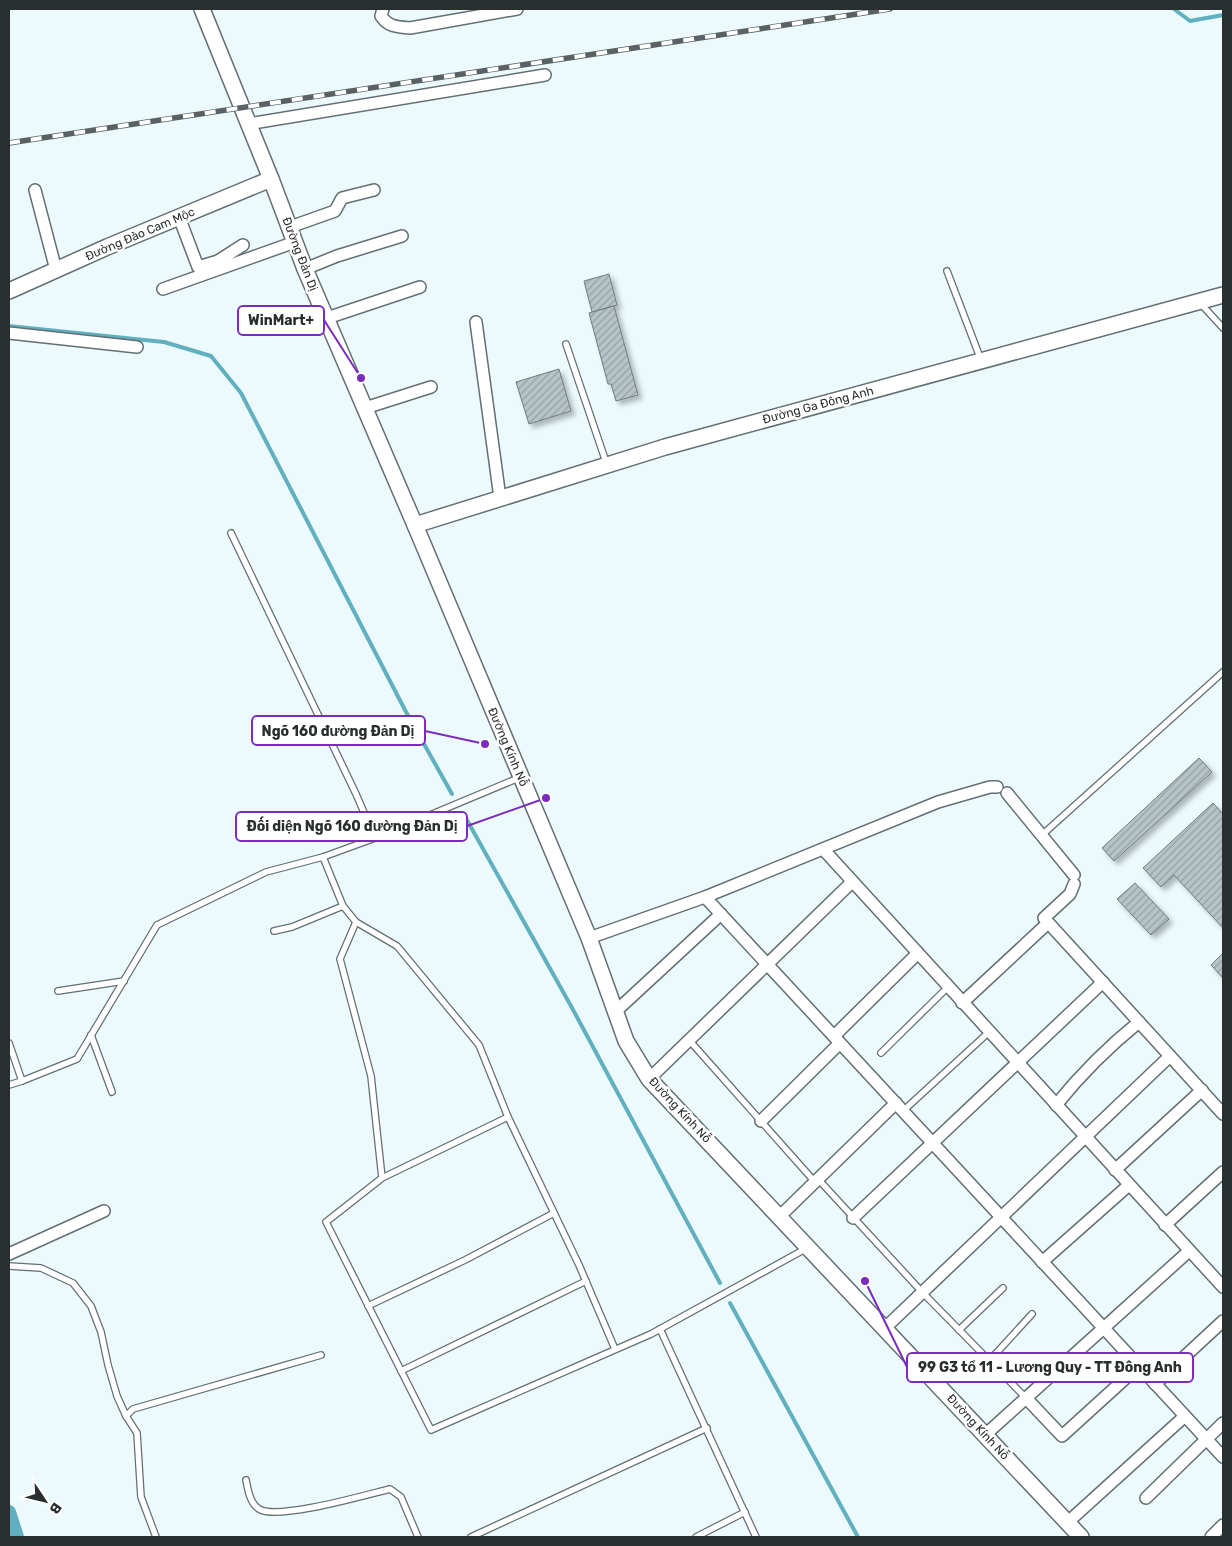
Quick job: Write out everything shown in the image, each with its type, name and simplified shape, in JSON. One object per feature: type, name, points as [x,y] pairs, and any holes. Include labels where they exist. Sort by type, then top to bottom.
[{"type":"street","name":"Đường Đản Dị","points":[[202,9],[271,179],[305,269],[415,524]]},
{"type":"street","points":[[383,9],[381,16],[386,23],[397,27],[410,28],[517,9]]},
{"type":"street","points":[[248,124],[545,75]]},
{"type":"street","name":"Đường Đào Cam Mộc","points":[[9,291],[271,179]]},
{"type":"street","points":[[35,190],[56,270]]},
{"type":"street","points":[[290,227],[335,211],[342,198],[374,190]]},
{"type":"street","points":[[179,217],[198,267],[218,261],[243,245]]},
{"type":"street","points":[[305,269],[337,256],[402,236]]},
{"type":"street","points":[[163,289],[295,242]]},
{"type":"street","points":[[327,318],[420,287]]},
{"type":"street","name":"Đường Ga Đông Anh","points":[[415,524],[666,447],[1223,295]]},
{"type":"street","points":[[476,322],[500,498]]},
{"type":"street","points":[[9,333],[137,347]]},
{"type":"street","points":[[365,408],[430,387]]},
{"type":"street","name":"Đường Kính Nỗ","points":[[415,524],[589,938],[626,1040],[649,1079],[725,1157],[778,1218],[885,1328],[1080,1537]]},
{"type":"street","points":[[589,938],[705,897],[938,802],[990,787],[1002,790],[1042,835],[1074,880],[1070,894],[1044,918],[1223,1114]]},
{"type":"street","points":[[823,849],[1189,1251],[1221,1280]]},
{"type":"street","points":[[649,1079],[852,882]]},
{"type":"street","points":[[705,897],[1223,1457]]},
{"type":"street","points":[[615,1012],[721,914]]},
{"type":"street","points":[[962,1003],[1048,923]]},
{"type":"street","points":[[761,1121],[918,954]]},
{"type":"street","points":[[853,1218],[1103,982]]},
{"type":"street","points":[[1056,1105],[1083,1073],[1114,1042],[1139,1022]]},
{"type":"street","points":[[885,1328],[1170,1056]]},
{"type":"street","points":[[1115,1170],[1202,1090]]},
{"type":"street","points":[[778,1218],[817,1180],[900,1107]]},
{"type":"street","points":[[1165,1225],[1223,1172]]},
{"type":"street","points":[[1042,1262],[1129,1185]]},
{"type":"street","points":[[9,1254],[104,1211]]},
{"type":"street","points":[[985,1435],[1189,1251]]},
{"type":"street","points":[[1155,1384],[1223,1321]]},
{"type":"street","points":[[1026,1398],[1062,1436],[1139,1366]]},
{"type":"street","points":[[1068,1522],[1185,1416]]},
{"type":"street","points":[[1146,1498],[1223,1423]]},
{"type":"street","points":[[1211,1537],[1223,1525]]},
{"type":"lane","points":[[947,271],[981,360]]},
{"type":"lane","points":[[1200,302],[1223,328]]},
{"type":"lane","points":[[566,344],[607,465]]},
{"type":"lane","points":[[231,534],[356,794],[375,838]]},
{"type":"lane","points":[[1042,835],[1223,672]]},
{"type":"lane","points":[[9,1085],[77,1059],[157,925],[266,872],[323,857],[375,838],[521,777]]},
{"type":"lane","points":[[323,857],[343,906],[356,922],[396,946],[479,1045],[508,1117],[586,1281],[615,1350]]},
{"type":"lane","points":[[274,931],[292,927],[343,906]]},
{"type":"lane","points":[[356,922],[340,959],[371,1076],[382,1178]]},
{"type":"lane","points":[[58,991],[124,981]]},
{"type":"lane","points":[[881,1054],[948,987]]},
{"type":"lane","points":[[900,1107],[989,1032]]},
{"type":"lane","points":[[92,1035],[112,1092]]},
{"type":"lane","points":[[689,1040],[761,1121],[922,1292],[1026,1398]]},
{"type":"lane","points":[[9,1044],[22,1081]]},
{"type":"lane","points":[[508,1117],[382,1178],[326,1222],[431,1430],[660,1329],[809,1248]]},
{"type":"lane","points":[[368,1306],[465,1260],[554,1213]]},
{"type":"lane","points":[[9,1266],[42,1268],[73,1283],[90,1306],[101,1332],[116,1396],[137,1433],[141,1497],[156,1537]]},
{"type":"lane","points":[[401,1371],[586,1281]]},
{"type":"lane","points":[[959,1330],[1003,1288]]},
{"type":"lane","points":[[989,1361],[1032,1314]]},
{"type":"lane","points":[[660,1329],[756,1537]]},
{"type":"lane","points":[[126,1416],[133,1409],[321,1355]]},
{"type":"lane","points":[[471,1537],[706,1428]]},
{"type":"lane","points":[[246,1480],[250,1498],[260,1509],[273,1513],[331,1504],[390,1489],[401,1497],[418,1537]]},
{"type":"lane","points":[[697,1537],[745,1512]]},
{"type":"building","points":[[609,274],[617,305],[592,312],[584,281]]},
{"type":"building","points":[[614,306],[638,395],[616,401],[611,384],[608,384],[589,313]]},
{"type":"building","points":[[559,369],[571,411],[529,424],[516,382]]},
{"type":"building","points":[[1199,758],[1212,772],[1114,861],[1102,848]]},
{"type":"building","points":[[1213,803],[1223,814],[1223,928],[1174,875],[1161,887],[1143,868]]},
{"type":"building","points":[[1135,883],[1169,919],[1151,935],[1117,899]]},
{"type":"building","points":[[1223,953],[1223,978],[1211,965]]},
{"type":"waterway","points":[[1174,9],[1190,21],[1223,15]]},
{"type":"waterway","points":[[9,326],[164,342],[211,356],[241,393],[405,710],[452,794]]},
{"type":"waterway","points":[[463,813],[571,1006],[720,1283]]},
{"type":"waterway","points":[[730,1303],[858,1537]]},
{"type":"waterway","points":[[9,1512],[17,1537]]},
{"type":"railway","points":[[9,143],[890,9]]},
{"type":"place","name":"WinMart+","points":[[361,378]]},
{"type":"place","name":"Ngõ 160 đường Đản Dị","points":[[485,744]]},
{"type":"place","name":"Đối diện Ngõ 160 đường Đản Dị","points":[[546,798]]},
{"type":"place","name":"99 G3 tổ 11 - Lương Quy - TT Đông Anh","points":[[865,1281]]}]
